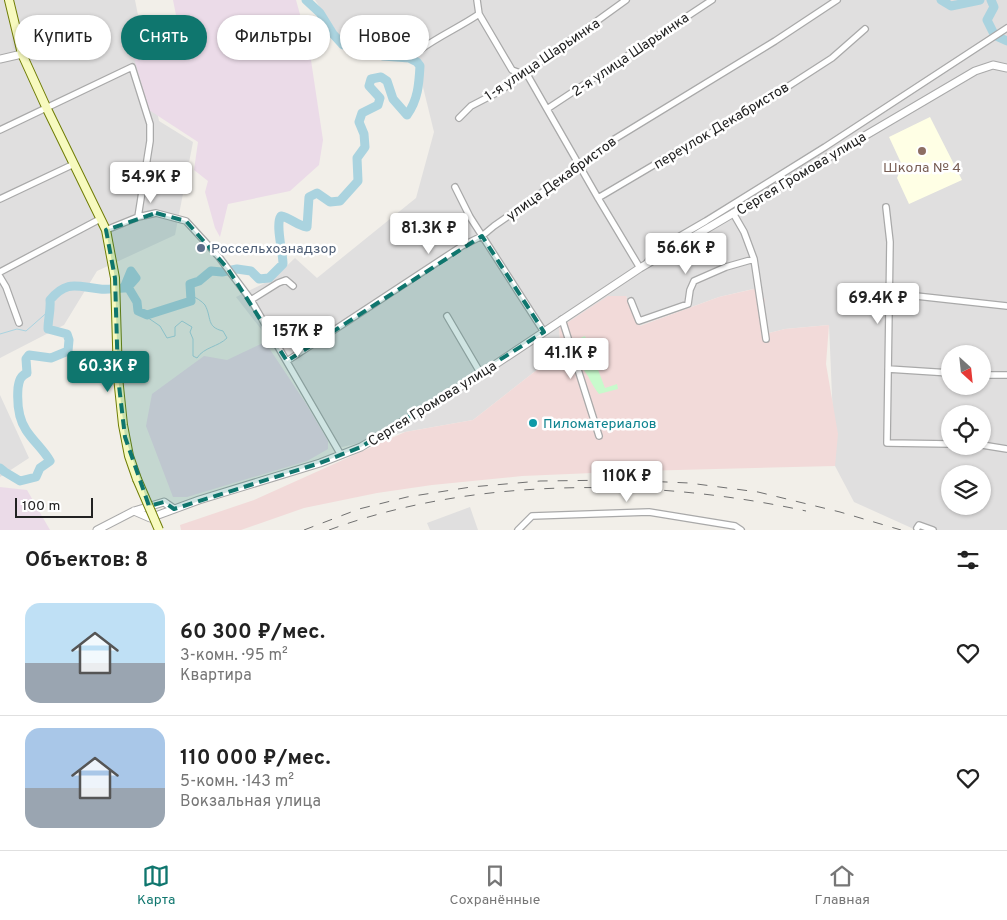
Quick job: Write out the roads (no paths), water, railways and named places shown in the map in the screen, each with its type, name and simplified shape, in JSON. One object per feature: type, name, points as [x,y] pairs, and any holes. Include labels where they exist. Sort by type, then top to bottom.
[{"type":"main road","points":[[9,0],[15,25]]},
{"type":"main road","points":[[25,60],[106,230],[117,300],[118,377],[123,425],[129,456],[159,530]]},
{"type":"street","points":[[477,0],[479,14],[512,70],[528,76],[598,198],[643,266],[656,250],[825,148],[1007,28]]},
{"type":"street","name":"1-я улица Шарьинка","points":[[459,118],[471,106],[500,91],[626,0]]},
{"type":"street","name":"2-я улица Шарьинка","points":[[547,109],[712,0]]},
{"type":"street","name":"улица Декабристов","points":[[287,360],[462,246],[482,236],[613,140],[775,41],[837,0]]},
{"type":"street","points":[[429,43],[479,14]]},
{"type":"street","name":"переулок Декабристов","points":[[598,198],[766,101],[832,58],[865,29]]},
{"type":"street","points":[[0,59],[15,56]]},
{"type":"street","name":"Сергея Громова улица","points":[[134,511],[150,518],[199,500],[320,463],[369,442],[481,374],[643,266],[975,71],[993,65],[1007,68]]},
{"type":"street","points":[[0,130],[132,67],[150,124],[150,141],[138,217]]},
{"type":"street","points":[[0,198],[74,164]]},
{"type":"street","points":[[455,187],[470,217],[544,332]]},
{"type":"street","points":[[886,207],[890,242],[887,443],[941,444]]},
{"type":"street","points":[[106,230],[138,217],[156,213],[186,221],[230,271],[251,300],[341,454]]},
{"type":"street","points":[[734,213],[744,232],[754,259],[766,339]]},
{"type":"street","points":[[0,272],[100,219]]},
{"type":"street","points":[[631,301],[639,321],[688,304],[694,281],[754,259]]},
{"type":"street","points":[[0,277],[6,287],[19,323]]},
{"type":"street","points":[[251,300],[286,280],[293,286]]},
{"type":"street","points":[[889,293],[924,295],[1007,306]]},
{"type":"street","points":[[447,316],[481,374]]},
{"type":"street","points":[[562,319],[599,436]]},
{"type":"street","points":[[888,369],[941,372]]},
{"type":"street","points":[[991,375],[1007,375]]},
{"type":"street","points":[[991,446],[1007,449]]},
{"type":"street","points":[[98,530],[134,511],[164,502],[174,509]]},
{"type":"street","points":[[518,530],[532,516],[649,512],[735,526],[741,530]]},
{"type":"street","points":[[917,528],[919,525],[933,530]]},
{"type":"waterway","points":[[0,468],[20,481],[36,477],[40,468],[50,461],[23,425],[19,410],[18,385],[20,379],[27,373],[26,359],[29,355],[51,358],[68,351],[69,340],[67,334],[48,329],[50,300],[56,293],[73,286],[103,289],[124,288],[131,271],[136,278],[128,287],[137,302],[138,311],[147,315],[191,301],[190,284],[199,281],[211,271],[222,272],[237,269],[251,271],[259,279],[269,278],[283,264],[279,232],[281,216],[307,227],[309,197],[317,193],[330,202],[340,201],[358,181],[357,158],[365,147],[364,134],[359,122],[362,113],[378,105],[380,98],[369,86],[371,79],[381,77],[387,81],[393,99],[407,115],[411,109],[414,104],[419,79],[420,66],[417,62],[409,58],[383,56],[366,44],[343,45],[333,34],[320,13],[306,0]]},
{"type":"waterway","points":[[941,0],[951,6],[980,0]]},
{"type":"waterway","points":[[991,0],[994,7],[987,20],[994,34]]},
{"type":"waterway","points":[[996,36],[1007,41]]},
{"type":"waterway","points":[[138,311],[160,326],[167,338],[175,336],[175,327],[182,321],[192,327],[190,332],[193,339],[193,356],[197,358],[200,354],[227,338],[223,331],[214,327],[205,305],[191,295]]},
{"type":"waterway","points":[[0,334],[17,329],[26,331],[51,309]]},
{"type":"railway","points":[[304,530],[359,509],[407,497],[471,487],[540,481],[621,480],[689,483],[758,492],[840,512],[901,530]]},
{"type":"railway","points":[[329,530],[385,512],[444,500],[504,492],[566,488],[627,488],[688,492],[748,500],[806,511]]},
{"type":"place","name":"Школа № 4","points":[[922,151]]},
{"type":"place","name":"Россельхознадзор","points":[[201,248]]},
{"type":"place","name":"Пиломатериалов","points":[[533,423]]}]
